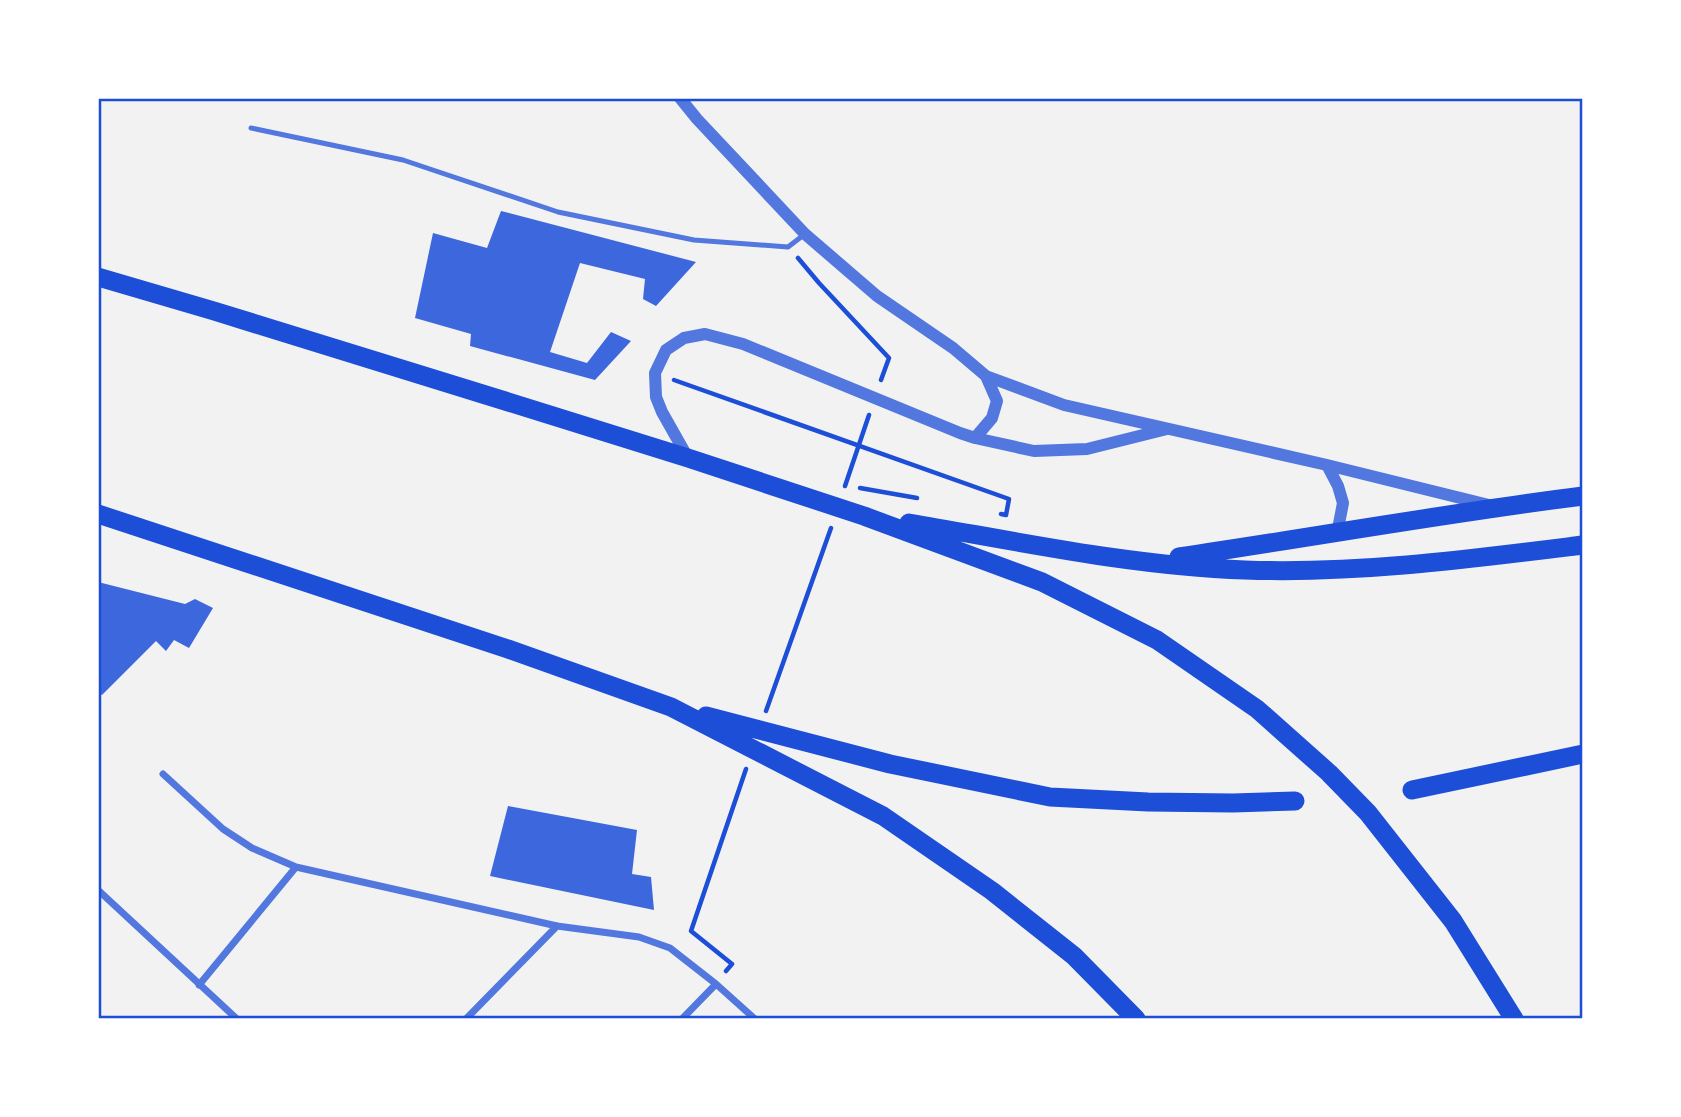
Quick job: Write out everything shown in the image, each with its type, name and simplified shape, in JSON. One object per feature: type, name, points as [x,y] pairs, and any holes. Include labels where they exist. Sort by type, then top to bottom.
[{"type":"highway","points":[[98,277],[688,458],[864,516],[1042,582],[1157,640],[1256,709],[1329,773],[1368,813],[1453,921],[1514,1019]]},
{"type":"highway","points":[[1142,563],[1496,507],[1583,496]]},
{"type":"highway","points":[[98,514],[508,649],[671,707],[890,764],[1051,797],[1148,802],[1295,801]]},
{"type":"highway","points":[[864,516],[1142,563],[1246,570],[1363,569],[1583,545]]},
{"type":"highway","points":[[671,707],[883,816],[992,891],[1074,956],[1136,1019]]},
{"type":"highway","points":[[1412,790],[1583,754]]},
{"type":"street","points":[[680,98],[805,234],[877,296],[953,348],[986,376],[1064,405],[1171,428],[1496,507]]},
{"type":"street","points":[[688,458],[656,397],[655,373],[666,350],[684,338],[705,334],[743,344],[960,433],[1034,451],[1087,449],[1171,428]]},
{"type":"street","points":[[975,438],[992,418],[997,401],[986,376]]},
{"type":"street","points":[[1327,465],[1343,503],[1337,534]]},
{"type":"street","points":[[163,774],[223,829],[252,848],[296,867],[557,926],[639,937],[670,948],[755,1019]]},
{"type":"street","points":[[199,985],[296,867]]},
{"type":"street","points":[[98,890],[237,1019]]},
{"type":"street","points":[[466,1019],[557,926]]},
{"type":"street","points":[[682,1019],[716,984]]},
{"type":"lane","points":[[251,128],[403,160],[558,212],[694,240],[788,247],[805,234]]},
{"type":"path","points":[[788,247],[889,358],[880,383]]},
{"type":"path","points":[[655,373],[1009,499],[1006,515]]},
{"type":"path","points":[[841,498],[872,408]]},
{"type":"path","points":[[764,716],[832,523]]},
{"type":"path","points":[[732,964],[691,931],[746,767]]},
{"type":"building","points":[[501,211],[696,262],[656,306],[643,299],[645,279],[580,263],[550,352],[587,363],[611,332],[631,341],[595,380],[470,346],[471,334],[415,318],[433,233],[487,248]]},
{"type":"building","points":[[98,582],[185,604],[195,599],[213,608],[189,648],[174,640],[166,651],[156,641],[102,695],[98,692]]},
{"type":"building","points":[[508,806],[637,830],[632,874],[651,877],[654,910],[490,876]]}]
